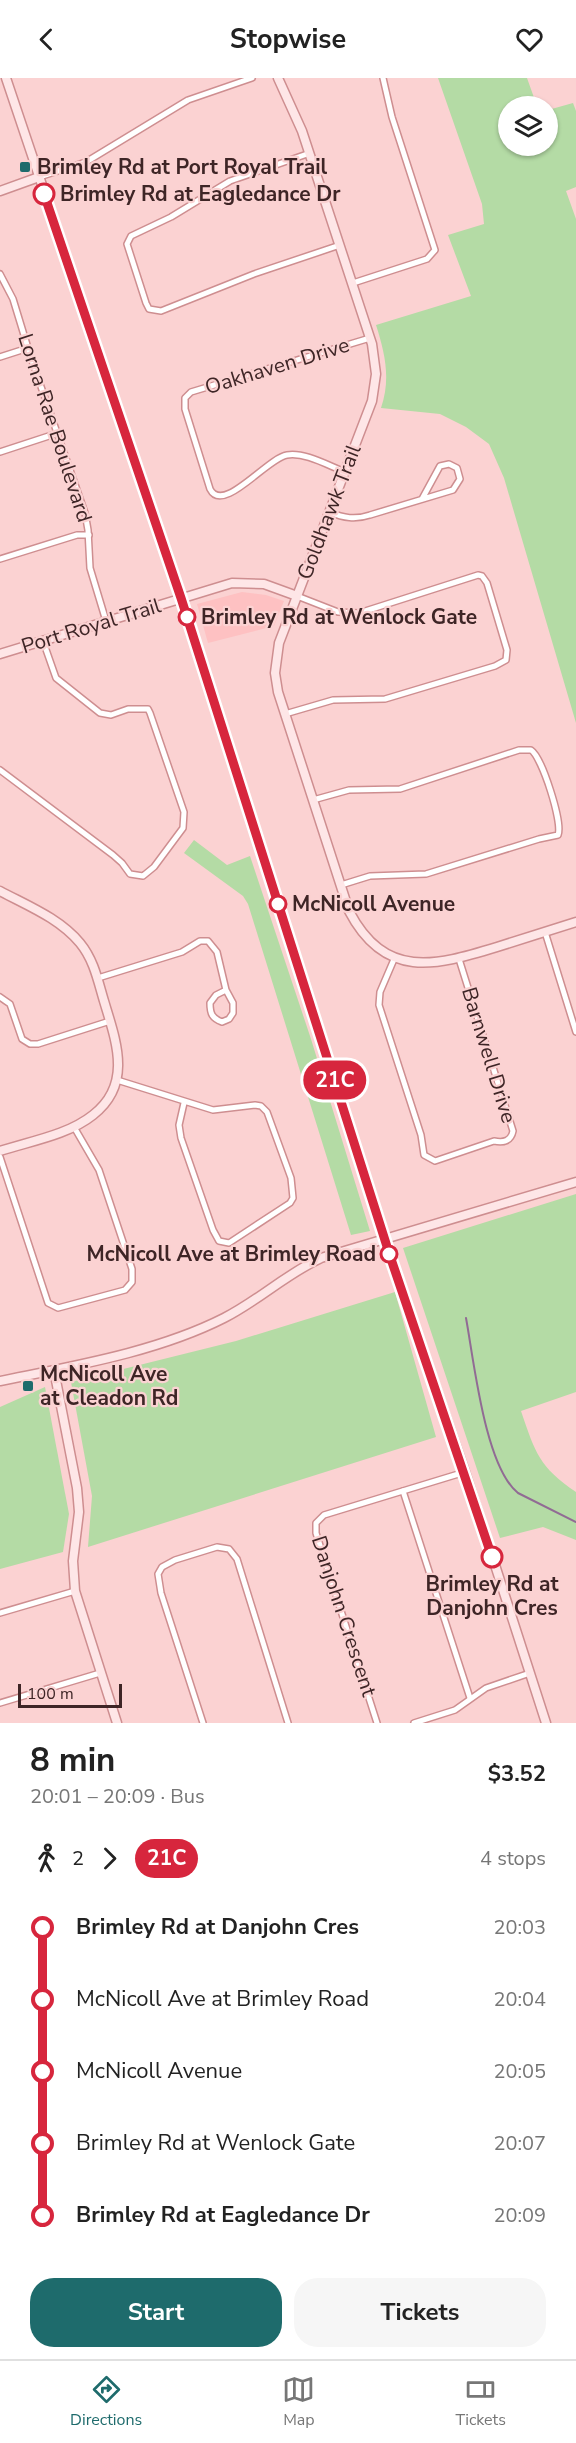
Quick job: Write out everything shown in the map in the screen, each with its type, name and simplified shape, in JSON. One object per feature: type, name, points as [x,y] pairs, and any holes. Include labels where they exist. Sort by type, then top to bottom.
[{"type":"main road","points":[[6,78],[181,598],[385,1239],[465,1472],[546,1723]]},
{"type":"main road","name":"Goldhawk Trail","points":[[278,78],[310,153],[353,283],[376,366],[374,392],[279,643],[275,664],[276,684],[349,911],[364,935],[383,951],[394,957],[426,964],[459,959],[576,922]]},
{"type":"main road","points":[[0,191],[39,177]]},
{"type":"main road","name":"Port Royal Trail","points":[[0,654],[225,585],[246,582],[264,584],[297,596]]},
{"type":"main road","points":[[0,891],[60,923],[80,943],[92,960],[117,1042],[119,1064],[117,1080],[106,1102],[94,1114],[74,1127],[0,1151]]},
{"type":"main road","points":[[0,1382],[100,1361],[204,1328],[227,1317],[309,1264],[576,1182]]},
{"type":"main road","points":[[54,1371],[79,1500],[73,1561],[75,1591],[117,1723]]},
{"type":"street","points":[[39,177],[87,162],[188,100],[252,78]]},
{"type":"street","points":[[353,283],[427,258],[435,250],[392,117],[383,78]]},
{"type":"street","points":[[310,153],[230,181],[171,218],[131,236],[128,244],[146,303],[149,309],[161,311],[254,274],[340,244]]},
{"type":"street","name":"Lorna Rae Boulevard","points":[[0,274],[13,299],[85,513],[90,568],[106,621]]},
{"type":"street","name":"Oakhaven Drive","points":[[345,471],[302,456],[288,455],[271,462],[231,495],[222,497],[215,495],[210,489],[185,409],[185,398],[190,392],[370,338]]},
{"type":"street","points":[[0,357],[28,348]]},
{"type":"street","points":[[0,452],[58,433]]},
{"type":"street","points":[[329,512],[340,517],[358,518],[422,499],[456,488],[460,477],[457,468],[449,464],[440,466],[422,499]]},
{"type":"street","points":[[0,559],[77,535],[88,534]]},
{"type":"street","points":[[285,714],[333,700],[385,699],[495,666],[507,657],[507,650],[487,583],[478,574],[359,613],[338,612],[297,596]]},
{"type":"street","points":[[0,770],[113,855],[130,874],[143,876],[150,871],[182,832],[184,812],[153,720],[147,709],[128,710],[111,715],[100,713],[56,678],[43,640]]},
{"type":"street","points":[[313,800],[349,790],[400,789],[523,749],[534,752],[539,759],[560,823],[560,831],[555,837],[539,838],[426,874],[370,876],[341,885]]},
{"type":"street","points":[[545,932],[576,1032]]},
{"type":"street","points":[[98,978],[182,952],[200,941],[208,941],[217,952],[226,990],[233,1003],[233,1013],[229,1019],[222,1022],[213,1018],[210,1003],[226,990]]},
{"type":"street","name":"Barnwell Drive","points":[[394,957],[382,987],[380,1005],[421,1136],[424,1155],[435,1161],[494,1142],[501,1143],[512,1137],[513,1131],[459,959]]},
{"type":"street","points":[[0,997],[10,1004],[22,1039],[30,1044],[38,1044],[110,1021]]},
{"type":"street","points":[[117,1080],[184,1103],[213,1110],[261,1106],[270,1117],[294,1192],[290,1203],[229,1243],[219,1241],[213,1230],[181,1138],[179,1125],[184,1103]]},
{"type":"street","points":[[0,1157],[48,1303],[58,1308],[125,1290],[132,1282],[132,1269],[99,1170],[74,1127]]},
{"type":"street","name":"Danjohn Crescent","points":[[377,1723],[315,1527],[324,1515],[465,1472]]},
{"type":"street","points":[[403,1491],[470,1698]]},
{"type":"street","points":[[203,1723],[161,1593],[158,1574],[166,1564],[217,1546],[229,1549],[237,1559],[288,1723]]},
{"type":"street","points":[[0,1613],[75,1591]]},
{"type":"street","points":[[0,1703],[100,1672]]},
{"type":"street","points":[[414,1723],[455,1710],[486,1688],[530,1673]]},
{"type":"shaded area","points":[[242,592],[266,595],[284,601],[274,626],[208,643],[197,604]]},
{"type":"green space","points":[[438,78],[527,78],[533,96],[498,96],[498,156],[558,156],[558,107],[573,103],[576,111],[576,187],[566,191],[576,219],[576,723],[504,478],[489,444],[466,427],[440,414],[381,408],[386,387],[386,366],[376,325],[471,296],[448,235],[484,224],[482,204]]},
{"type":"green space","points":[[194,840],[227,865],[250,856],[311,1039],[370,1231],[351,1235],[248,904],[243,896],[184,853]]},
{"type":"green space","points":[[576,1194],[576,1392],[521,1411],[540,1458],[554,1475],[576,1492],[576,1540],[543,1527],[500,1538],[403,1248]]},
{"type":"green space","points":[[395,1292],[436,1437],[88,1547],[92,1496],[71,1382],[236,1341]]},
{"type":"green space","points":[[45,1387],[69,1514],[63,1552],[0,1569],[0,1407]]},
{"type":"waterway","points":[[466,1318],[477,1385],[489,1438],[507,1480],[518,1493],[576,1522]]},
{"type":"bus line","name":"21C","points":[[44,194],[181,598],[390,1256],[492,1557]]},
{"type":"place","name":"Brimley Rd at Port Royal Trail","points":[[25,167]]},
{"type":"place","name":"Brimley Rd at Eagledance Dr","points":[[44,194]]},
{"type":"place","name":"Brimley Rd at Wenlock Gate","points":[[187,617]]},
{"type":"place","name":"McNicoll Avenue","points":[[278,904]]},
{"type":"place","name":"McNicoll Ave at Brimley Road","points":[[389,1254]]},
{"type":"place","name":"McNicoll Ave at Cleadon Rd","points":[[28,1386]]},
{"type":"place","name":"Brimley Rd at Danjohn Cres","points":[[492,1557]]}]
